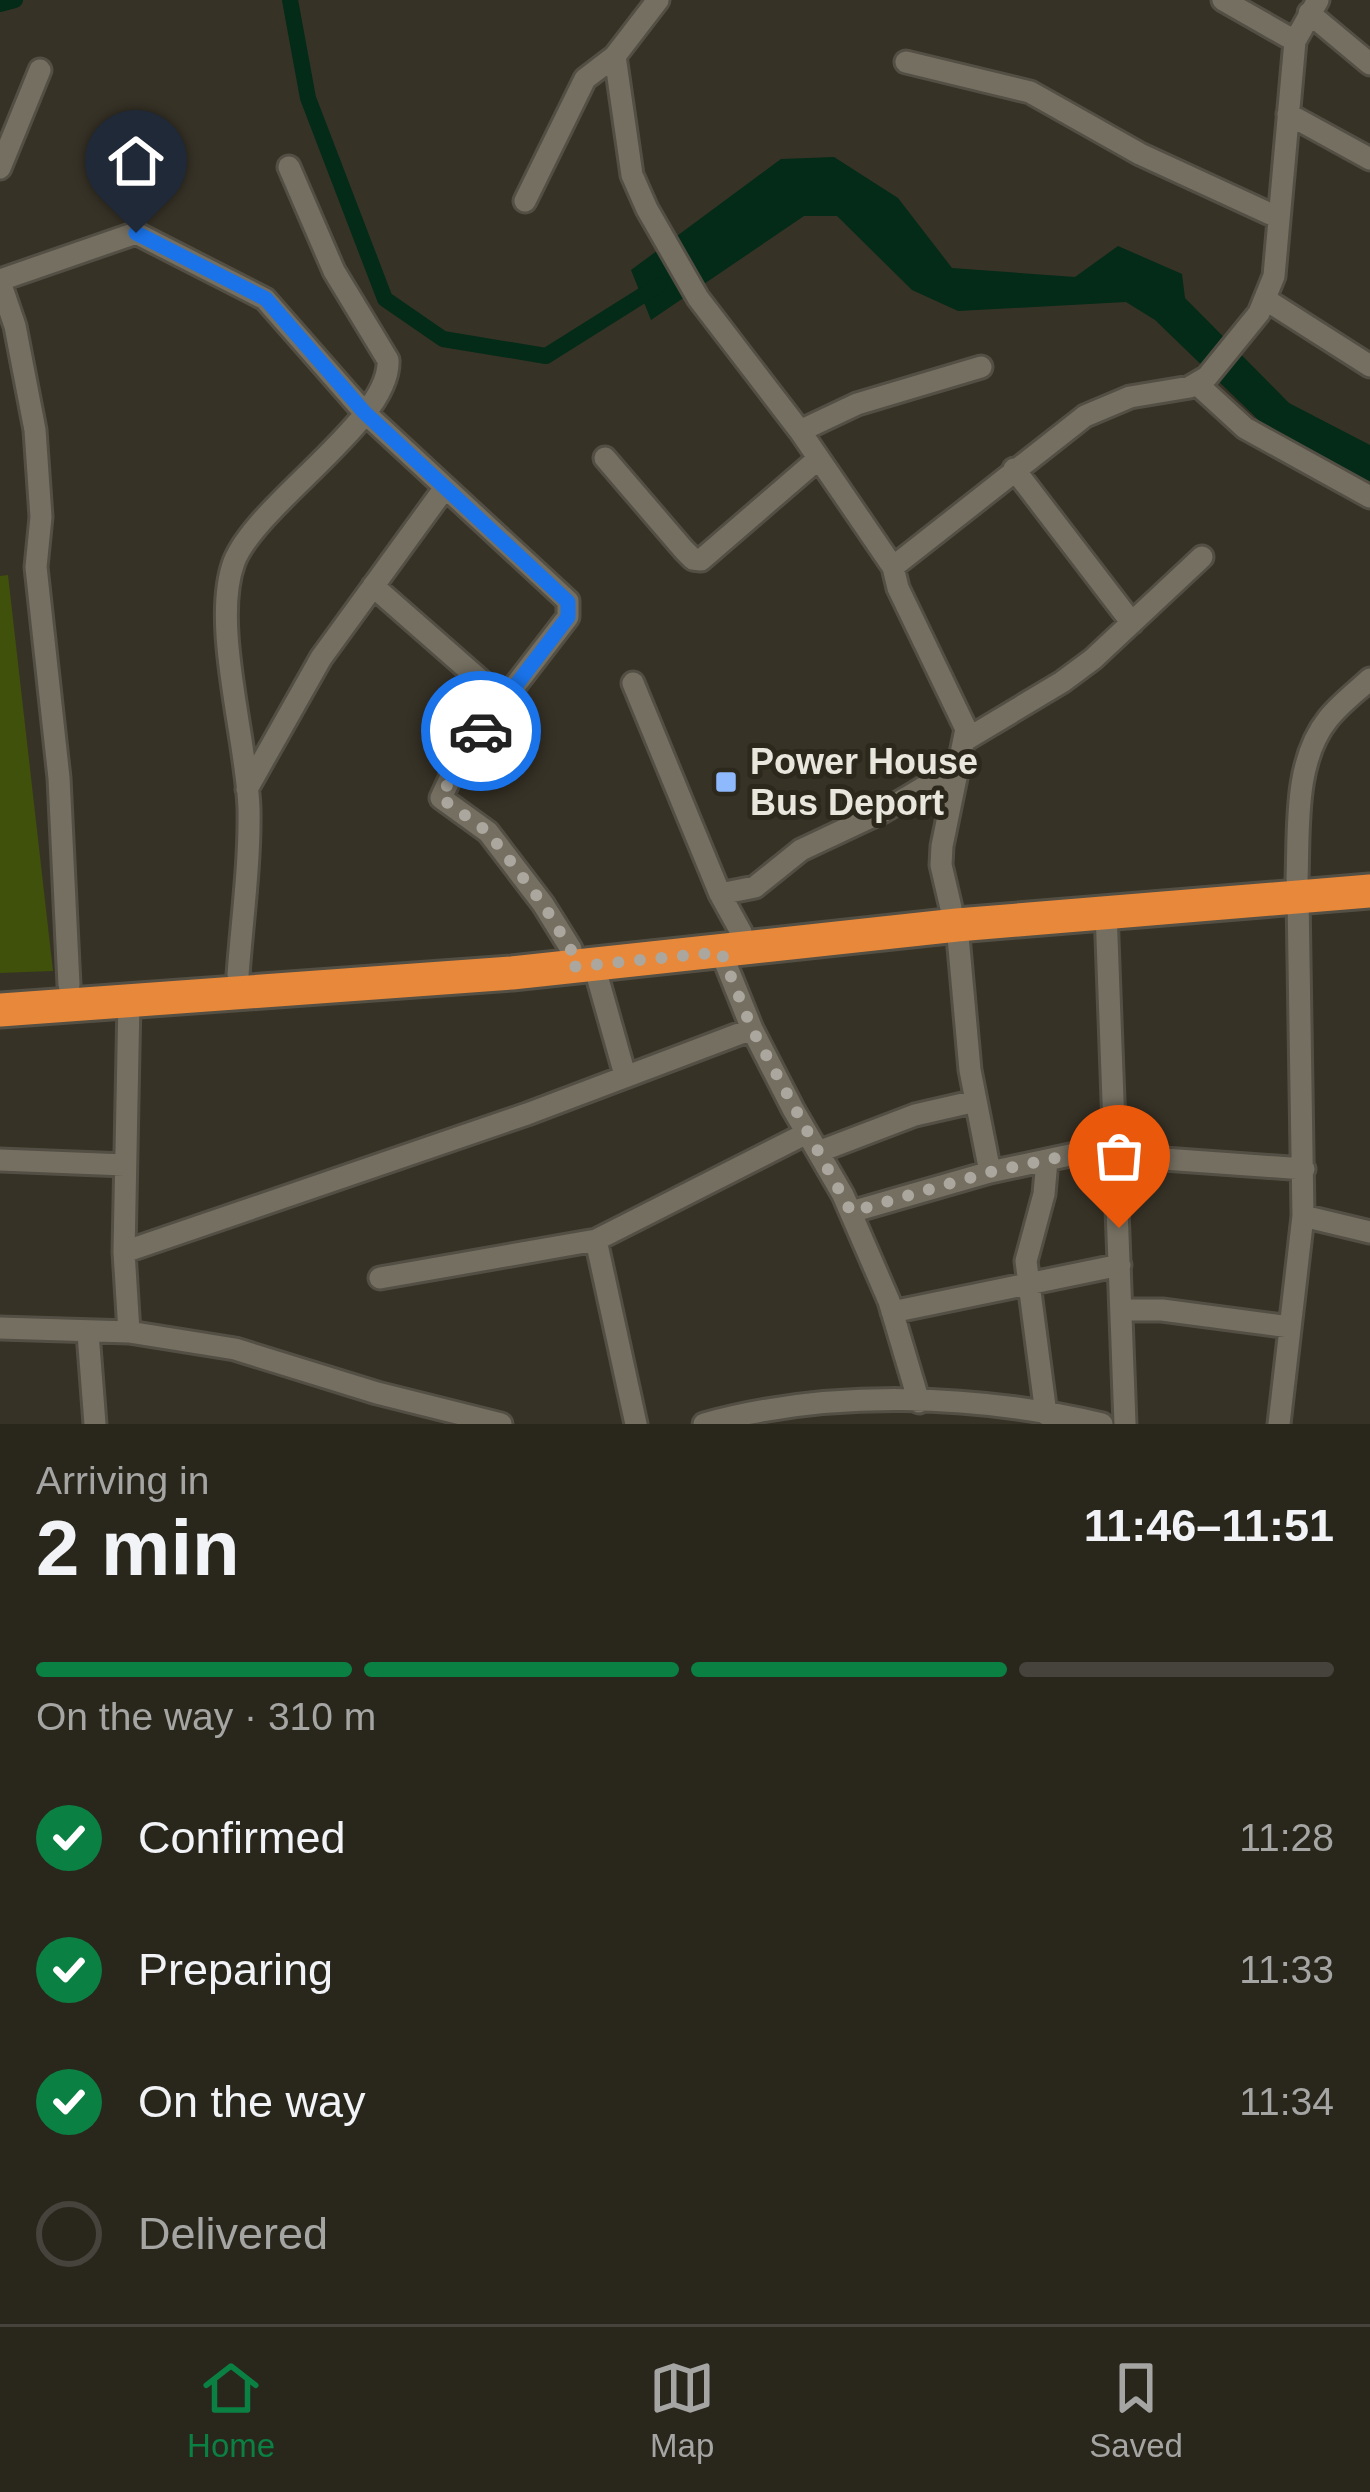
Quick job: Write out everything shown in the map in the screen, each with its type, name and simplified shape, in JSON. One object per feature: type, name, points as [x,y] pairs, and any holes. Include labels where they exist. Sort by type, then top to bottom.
[{"type":"highway","points":[[954,916],[1106,911],[1297,888],[1370,874]]},
{"type":"highway","points":[[0,1010],[579,960],[954,916],[1297,888],[1370,891]]},
{"type":"highway","points":[[0,992],[238,974],[579,960]]},
{"type":"street","points":[[525,200],[573,98],[595,68],[616,56],[658,0]]},
{"type":"street","points":[[1223,0],[1295,41]]},
{"type":"street","points":[[893,567],[1085,416],[1149,391],[1202,380],[1262,306],[1274,276],[1295,41],[1314,7],[1370,64]]},
{"type":"street","points":[[616,56],[632,175],[646,209],[698,298],[800,431],[893,567],[898,588],[966,729],[941,865],[954,916],[970,1070],[990,1172]]},
{"type":"street","points":[[907,62],[1030,92],[1140,154],[1279,218]]},
{"type":"street","points":[[0,168],[40,70]]},
{"type":"street","points":[[1288,113],[1370,159]]},
{"type":"street","points":[[238,974],[248,840],[227,598],[235,560],[242,546],[364,412],[389,372],[388,360],[334,271],[289,167]]},
{"type":"street","points":[[69,985],[58,778],[36,567],[41,517],[35,430],[15,326],[0,281],[136,233],[266,299],[364,412],[568,602],[568,617],[460,758],[441,798],[488,832],[543,904],[579,960],[625,1075]]},
{"type":"street","points":[[1262,306],[1370,366]]},
{"type":"street","points":[[800,431],[856,404],[982,367]]},
{"type":"street","points":[[1202,380],[1245,428],[1370,497]]},
{"type":"street","points":[[605,458],[684,550],[701,560],[818,459]]},
{"type":"street","points":[[1014,470],[1132,623]]},
{"type":"street","points":[[247,789],[321,658],[444,489]]},
{"type":"street","points":[[967,739],[1062,682],[1202,556]]},
{"type":"street","points":[[373,586],[503,701]]},
{"type":"street","points":[[1279,1424],[1303,1216],[1300,807],[1312,748],[1329,717],[1370,679]]},
{"type":"street","points":[[633,682],[720,894],[752,1029],[851,1212],[892,1312],[920,1402]]},
{"type":"street","points":[[720,894],[755,887],[800,850],[884,811],[960,766]]},
{"type":"street","points":[[1106,911],[1125,1424]]},
{"type":"street","points":[[129,1000],[124,1252],[130,1332]]},
{"type":"street","points":[[124,1252],[527,1114],[752,1029]]},
{"type":"street","points":[[380,1278],[596,1240],[813,1143],[976,1101]]},
{"type":"street","points":[[851,1212],[990,1172],[1117,1150],[1135,1160],[1304,1168]]},
{"type":"street","points":[[0,1160],[125,1165]]},
{"type":"street","points":[[1046,1414],[1027,1282],[1030,1239],[1044,1194],[1047,1160]]},
{"type":"street","points":[[1303,1216],[1370,1232]]},
{"type":"street","points":[[596,1240],[636,1424]]},
{"type":"street","points":[[892,1312],[1120,1265]]},
{"type":"street","points":[[1122,1310],[1162,1310],[1290,1327]]},
{"type":"street","points":[[0,1328],[130,1332],[236,1349],[377,1393],[501,1424]]},
{"type":"street","points":[[88,1333],[95,1424]]},
{"type":"street","points":[[704,1424],[797,1404],[873,1399],[1046,1414],[1102,1424]]},
{"type":"shaded area","points":[[834,157],[898,198],[952,268],[1075,277],[1118,246],[1182,274],[1185,298],[1289,403],[1370,445],[1370,486],[1275,436],[1155,320],[1126,302],[958,311],[912,290],[837,216],[804,216],[651,320],[631,270],[781,159]]},
{"type":"building","points":[[8,575],[53,971],[0,973],[0,576]]},
{"type":"waterway","points":[[0,4],[15,0]]},
{"type":"waterway","points":[[290,0],[308,98],[385,299],[443,339],[546,356],[659,285]]},
{"type":"way so far","points":[[481,731],[460,758],[441,798],[488,832],[543,904],[571,950],[571,967],[721,952],[752,1029],[851,1212],[990,1172],[1117,1145],[1119,1228]]},
{"type":"place","name":"Power House Bus Deport","points":[[726,782]]},
{"type":"route","points":[[136,233],[266,299],[364,412],[568,602],[568,617],[481,731]]}]
